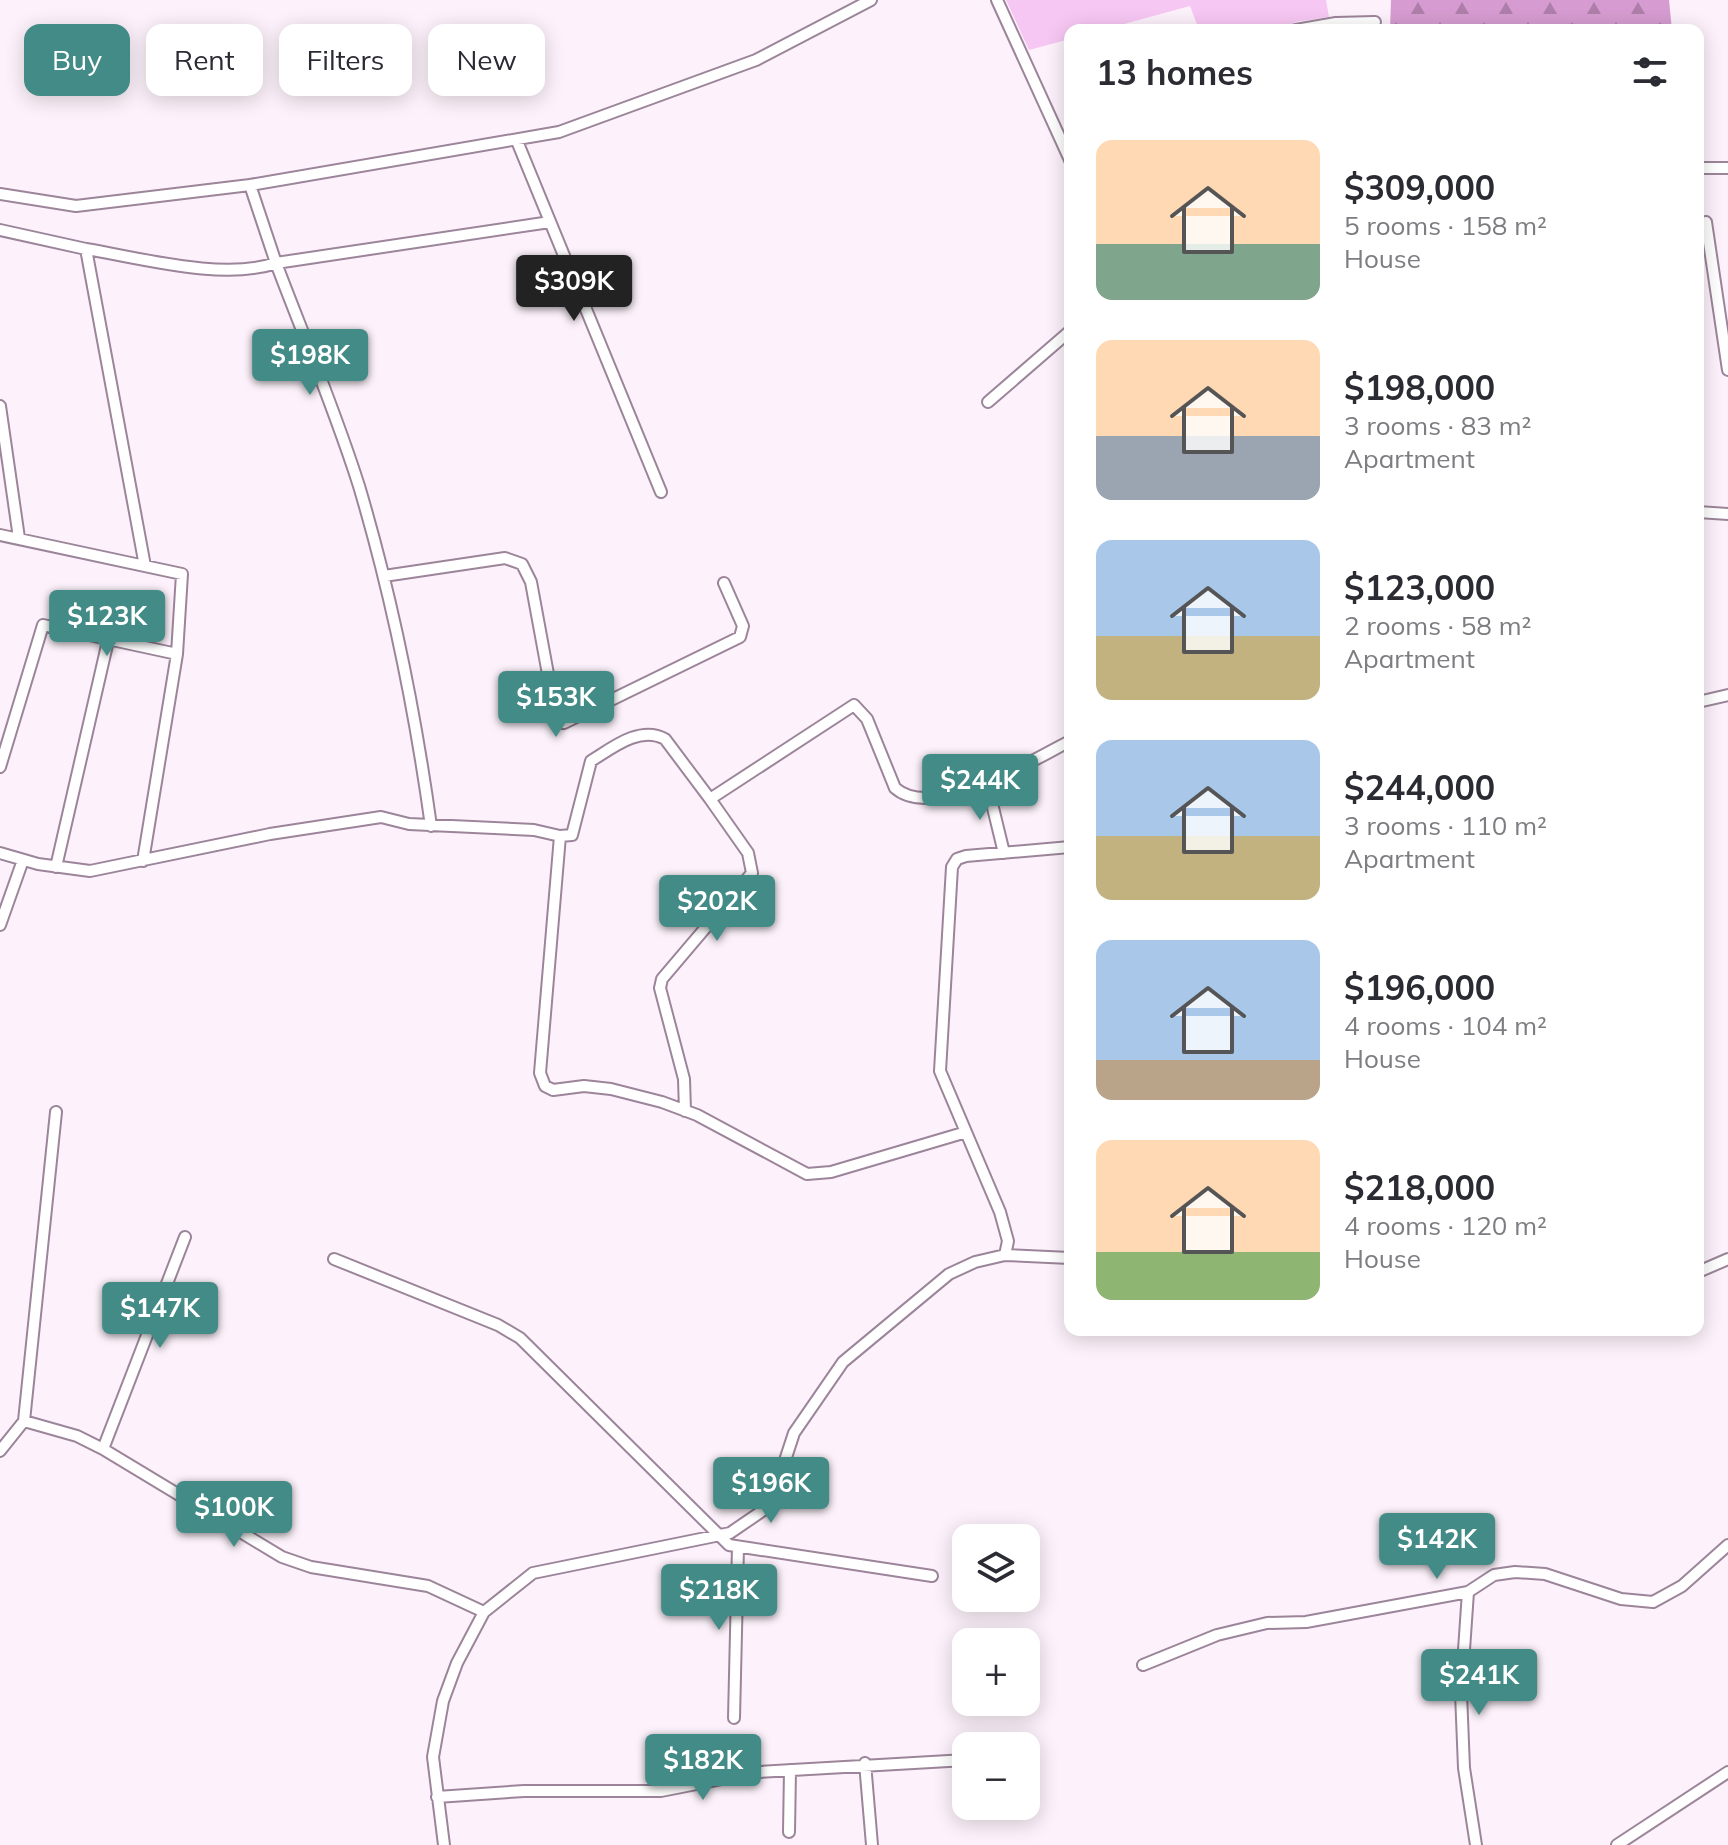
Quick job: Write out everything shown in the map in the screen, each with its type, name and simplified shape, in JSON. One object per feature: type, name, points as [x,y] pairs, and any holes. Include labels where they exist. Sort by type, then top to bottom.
[{"type":"street","points":[[0,194],[76,206],[250,185],[559,132],[729,71],[789,45],[871,0]]},
{"type":"street","points":[[997,0],[1064,146]]},
{"type":"street","points":[[1330,24],[1375,22]]},
{"type":"street","points":[[517,141],[661,492]]},
{"type":"street","points":[[1704,168],[1728,168]]},
{"type":"street","points":[[250,185],[276,263],[333,408],[384,576],[409,689],[431,826]]},
{"type":"street","points":[[0,230],[86,249],[236,270],[550,222]]},
{"type":"street","points":[[1706,222],[1728,370]]},
{"type":"street","points":[[86,249],[145,566]]},
{"type":"street","points":[[988,402],[1064,336]]},
{"type":"street","points":[[0,406],[19,538]]},
{"type":"street","points":[[1704,512],[1728,514]]},
{"type":"street","points":[[0,535],[182,574],[177,654],[143,861]]},
{"type":"street","points":[[384,576],[505,558],[522,564],[531,582],[555,712],[564,723],[740,637],[743,626],[724,583]]},
{"type":"street","points":[[0,767],[43,625],[177,654]]},
{"type":"street","points":[[56,867],[108,641]]},
{"type":"street","points":[[1704,701],[1728,695]]},
{"type":"street","points":[[710,799],[854,705],[867,719],[895,788],[904,796],[918,798],[970,791],[1064,744]]},
{"type":"street","points":[[0,853],[56,867],[90,871],[381,817],[431,826],[534,830],[560,836],[572,835],[591,761],[644,734],[655,733],[665,739],[748,853],[752,873],[662,979],[660,988],[684,1079],[685,1111]]},
{"type":"street","points":[[987,783],[1004,853]]},
{"type":"street","points":[[560,836],[541,1081],[553,1090],[584,1086],[611,1089],[685,1111],[807,1174],[842,1169],[963,1133]]},
{"type":"street","points":[[1005,1255],[1009,1249],[1000,1212],[963,1133],[940,1071],[952,867],[957,859],[966,856],[1064,848]]},
{"type":"street","points":[[0,925],[23,860]]},
{"type":"street","points":[[0,1451],[24,1421],[56,1112]]},
{"type":"street","points":[[103,1449],[185,1237]]},
{"type":"street","points":[[444,1845],[433,1757],[443,1701],[457,1663],[484,1612],[533,1573],[730,1533],[765,1509],[775,1491],[794,1433],[843,1362],[949,1274],[975,1262],[1005,1255],[1064,1258]]},
{"type":"street","points":[[334,1259],[498,1325],[520,1338],[681,1494],[717,1536],[738,1547],[932,1576]]},
{"type":"street","points":[[1704,1269],[1728,1259]]},
{"type":"street","points":[[24,1421],[77,1436],[103,1449],[282,1557],[311,1567],[428,1586],[484,1612]]},
{"type":"street","points":[[1143,1665],[1217,1635],[1267,1623],[1306,1622],[1468,1592],[1494,1575],[1515,1572],[1545,1574],[1621,1599],[1653,1602],[1682,1586],[1728,1545]]},
{"type":"street","points":[[734,1718],[738,1547]]},
{"type":"street","points":[[1468,1592],[1461,1693],[1464,1768],[1476,1845]]},
{"type":"street","points":[[437,1797],[524,1791],[661,1791],[790,1770],[865,1763],[952,1760]]},
{"type":"street","points":[[865,1763],[872,1845]]},
{"type":"street","points":[[789,1832],[790,1770]]},
{"type":"street","points":[[1617,1845],[1728,1772]]},
{"type":"shaded area","points":[[1006,0],[1326,0],[1329,17],[1294,24],[1197,24],[1190,6],[1124,24],[1064,24],[1064,41],[1029,50]]},
{"type":"green space","points":[[1391,0],[1669,0],[1671,24],[1390,24]]}]
